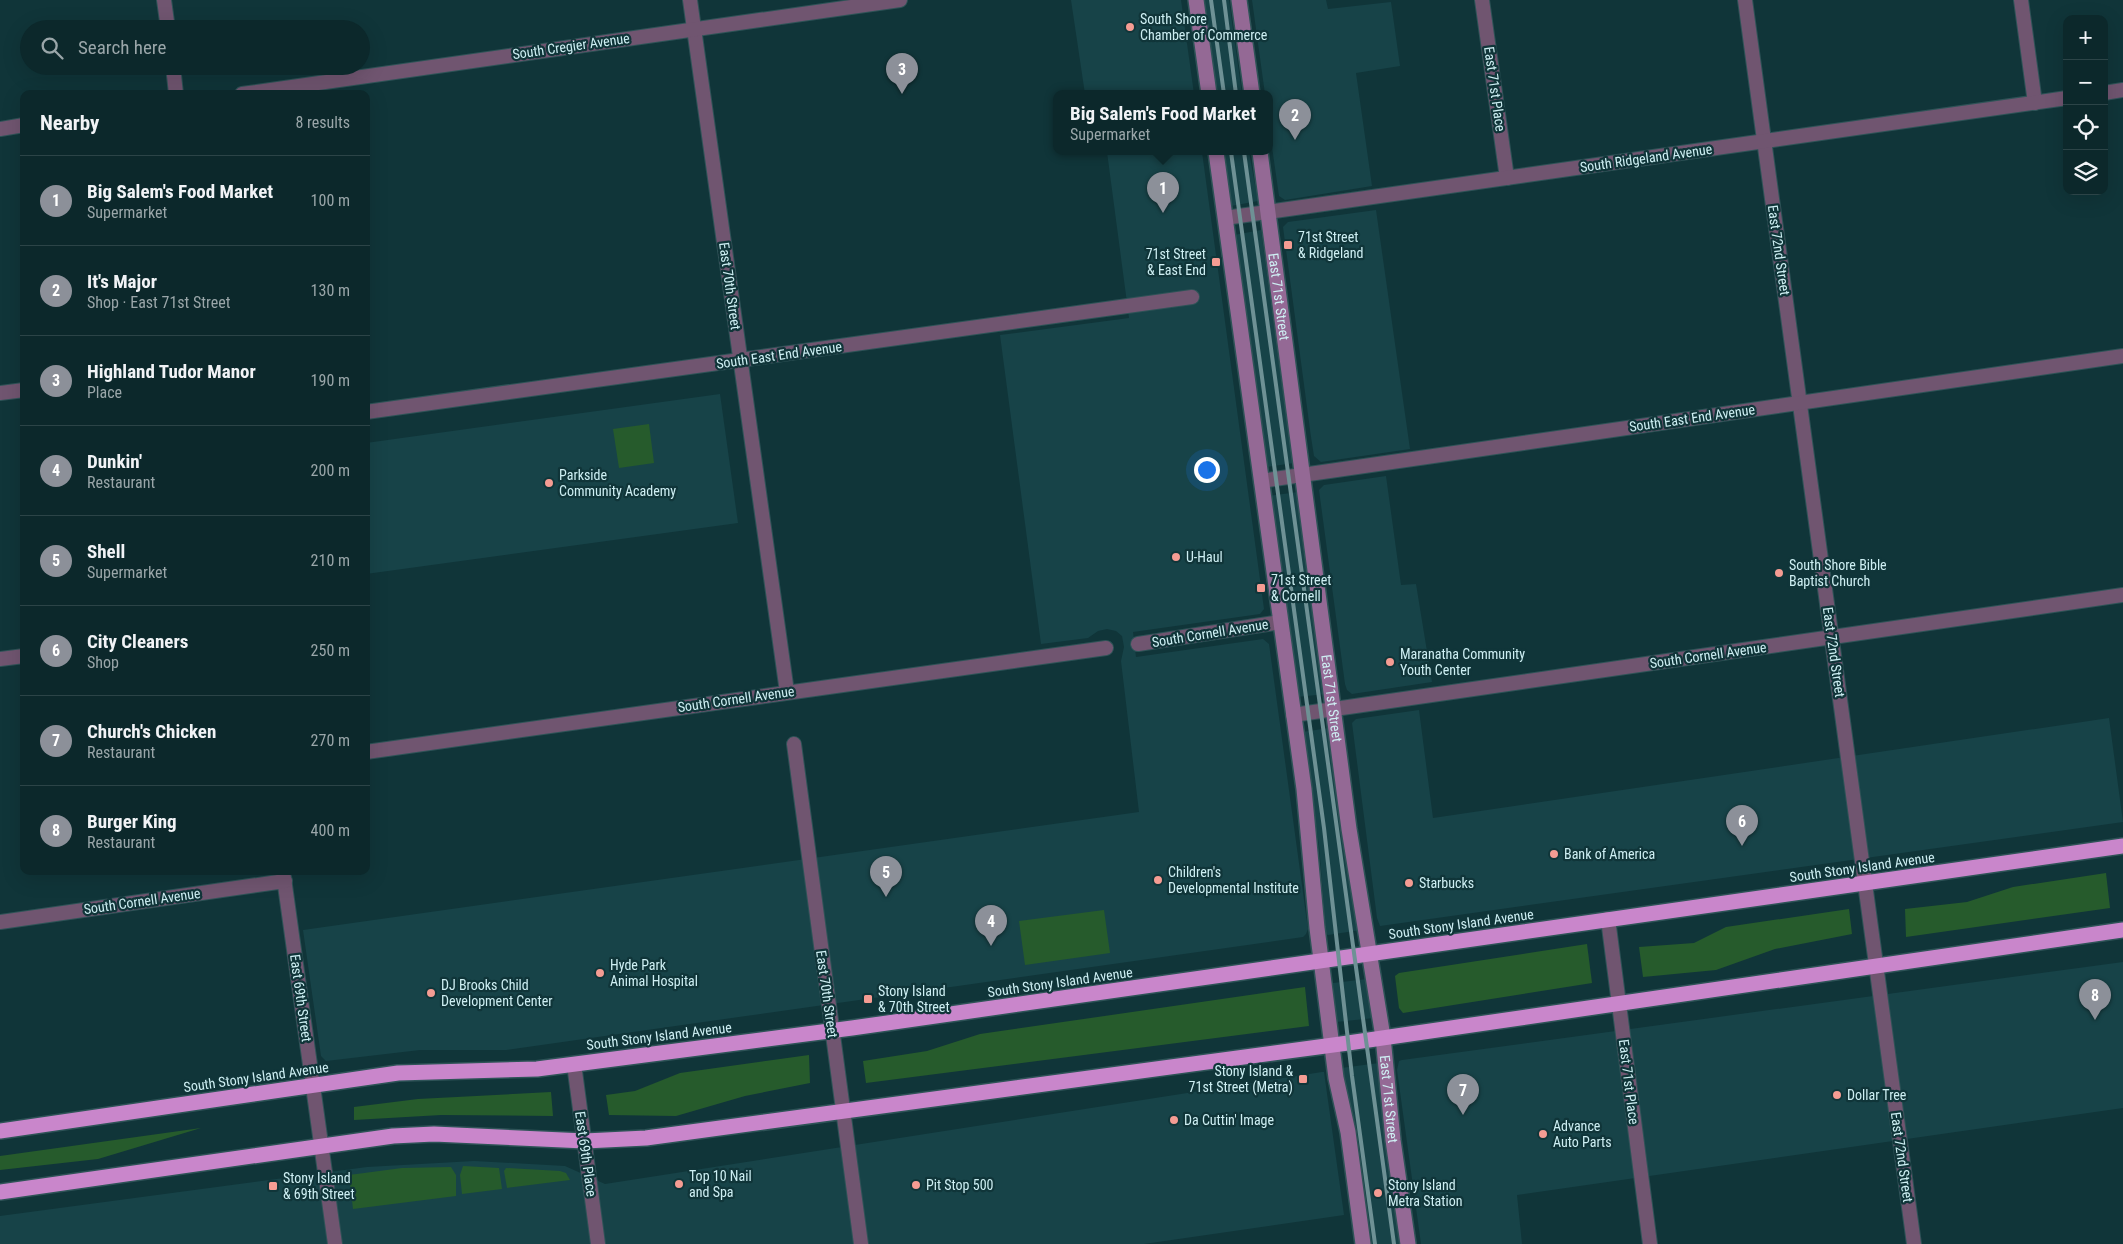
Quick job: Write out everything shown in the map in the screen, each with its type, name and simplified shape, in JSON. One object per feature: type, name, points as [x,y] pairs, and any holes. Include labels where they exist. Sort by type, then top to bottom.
[{"type":"highway","name":"South Stony Island Avenue","points":[[0,1131],[398,1072],[504,1071],[574,1064],[832,1030],[2123,846]]},
{"type":"highway","points":[[0,1192],[393,1136],[434,1134],[585,1141],[646,1138],[1332,1045],[2123,930]]},
{"type":"main road","points":[[1196,0],[1207,90]]},
{"type":"main road","points":[[1239,0],[1251,90]]},
{"type":"main road","points":[[1216,155],[1310,835],[1332,1045],[1348,1132],[1363,1244]]},
{"type":"main road","name":"East 71st Street","points":[[1260,155],[1349,829],[1383,1037],[1393,1140],[1408,1244]]},
{"type":"street","points":[[164,0],[167,20]]},
{"type":"street","name":"East 70th Street","points":[[690,0],[787,692]]},
{"type":"street","name":"South Cregier Avenue","points":[[270,90],[900,0]]},
{"type":"street","name":"East 71st Place","points":[[1482,0],[1507,178]]},
{"type":"street","name":"East 72nd Street","points":[[1745,0],[1914,1244]]},
{"type":"street","points":[[2021,0],[2035,103]]},
{"type":"street","points":[[174,75],[176,90]]},
{"type":"street","points":[[2108,92],[2123,90]]},
{"type":"street","name":"South Ridgeland Avenue","points":[[1225,218],[2063,99]]},
{"type":"street","points":[[0,129],[20,126]]},
{"type":"street","name":"South East End Avenue","points":[[370,411],[1192,297]]},
{"type":"street","name":"South East End Avenue","points":[[1261,481],[2123,356]]},
{"type":"street","points":[[0,393],[20,390]]},
{"type":"street","name":"South Cornell Avenue","points":[[1293,715],[2123,595]]},
{"type":"street","name":"South Cornell Avenue","points":[[1138,644],[1281,622]]},
{"type":"street","name":"South Cornell Avenue","points":[[370,751],[1106,648]]},
{"type":"street","points":[[0,659],[20,656]]},
{"type":"street","name":"East 70th Street","points":[[794,744],[861,1244]]},
{"type":"street","name":"South Cornell Avenue","points":[[0,922],[284,876]]},
{"type":"street","name":"East 69th Street","points":[[284,876],[335,1244]]},
{"type":"street","name":"East 71st Place","points":[[1608,919],[1650,1244]]},
{"type":"street","name":"East 69th Place","points":[[574,1064],[598,1244]]},
{"type":"shaded area","points":[[1071,0],[1181,0],[1193,90],[1084,90]]},
{"type":"shaded area","points":[[1204,0],[1229,0],[1241,90],[1216,90]]},
{"type":"shaded area","points":[[1252,0],[1326,0],[1328,9],[1391,2],[1400,66],[1356,73],[1372,186],[1285,200],[1279,196],[1273,154],[1273,90],[1264,90]]},
{"type":"shaded area","points":[[1107,155],[1202,155],[1264,609],[1260,614],[1133,632],[1136,657],[1263,639],[1269,644],[1308,929],[1303,937],[506,1050],[420,1050],[326,1061],[321,1056],[303,930],[1139,812],[1121,661],[1124,647],[1122,636],[1116,631],[1107,629],[1098,631],[1088,638],[1041,644],[1000,335],[1129,318]]},
{"type":"shaded area","points":[[1225,155],[1250,155],[1258,201],[1231,206]]},
{"type":"shaded area","points":[[1376,210],[1410,449],[1321,462],[1314,456],[1283,227],[1288,222]]},
{"type":"shaded area","points":[[1261,230],[1294,463],[1266,467],[1234,235]]},
{"type":"shaded area","name":"Parkside Community Academy","points":[[720,394],[738,523],[370,573],[370,442]]},
{"type":"shaded area","points":[[1386,476],[1401,585],[1416,584],[1432,682],[1352,694],[1347,690],[1345,684],[1319,490],[1324,485]]},
{"type":"shaded area","points":[[1298,492],[1300,523],[1319,663],[1326,694],[1297,697],[1275,523],[1269,496]]},
{"type":"shaded area","points":[[1419,710],[1433,818],[2109,718],[2123,822],[1380,926],[1377,918],[1352,723],[1356,719]]},
{"type":"shaded area","points":[[1329,728],[1342,828],[1361,930],[1328,935],[1326,934],[1319,845],[1302,732]]},
{"type":"shaded area","points":[[2123,962],[2123,1108],[1517,1195],[1522,1244],[1421,1244],[1397,1070],[1399,1061]]},
{"type":"shaded area","points":[[1367,979],[1374,1018],[1336,1022],[1333,983]]},
{"type":"shaded area","points":[[1379,1063],[1386,1141],[1400,1244],[1368,1244],[1341,1068]]},
{"type":"shaded area","points":[[1324,1072],[1344,1215],[1144,1244],[0,1244],[0,1216],[367,1167],[474,1161],[565,1166],[605,1184]]},
{"type":"green space","points":[[649,424],[654,463],[619,468],[613,429]]},
{"type":"green space","points":[[2106,873],[2110,908],[1906,937],[1905,909],[1967,902],[2013,887]]},
{"type":"green space","points":[[1849,909],[1852,934],[1775,949],[1716,970],[1643,977],[1639,947],[1694,943],[1726,927]]},
{"type":"green space","points":[[1104,910],[1110,953],[1025,965],[1019,921]]},
{"type":"green space","points":[[1587,944],[1592,983],[1403,1013],[1399,1008],[1395,976],[1399,973]]},
{"type":"green space","points":[[1305,987],[1309,1026],[866,1083],[863,1061],[927,1051],[980,1034]]},
{"type":"green space","points":[[809,1055],[810,1083],[745,1096],[676,1116],[609,1115],[606,1095],[635,1091],[680,1073]]},
{"type":"green space","points":[[551,1092],[553,1116],[441,1115],[354,1120],[354,1107],[418,1099]]},
{"type":"green space","points":[[201,1128],[98,1159],[0,1170],[0,1156]]},
{"type":"green space","points":[[463,1166],[499,1168],[502,1189],[462,1194],[460,1175]]},
{"type":"green space","points":[[451,1167],[456,1175],[456,1196],[353,1209],[349,1175],[402,1168]]},
{"type":"green space","points":[[506,1168],[560,1171],[566,1173],[570,1180],[507,1188],[504,1171]]},
{"type":"railway","points":[[1211,0],[1223,90]]},
{"type":"railway","points":[[1224,0],[1235,90]]},
{"type":"railway","points":[[1231,155],[1324,828],[1352,1076],[1375,1244]]},
{"type":"railway","points":[[1244,155],[1394,1244]]},
{"type":"place","name":"South Shore Chamber of Commerce","points":[[1130,27]]},
{"type":"place","name":"Highland Tudor Manor","points":[[902,94]]},
{"type":"place","name":"It's Major","points":[[1295,140]]},
{"type":"place","name":"Big Salem's Food Market","points":[[1163,213]]},
{"type":"place","name":"71st Street & Ridgeland","points":[[1288,245]]},
{"type":"place","name":"71st Street & East End","points":[[1216,262]]},
{"type":"place","name":"Parkside Community Academy","points":[[549,483]]},
{"type":"place","name":"U-Haul","points":[[1176,557]]},
{"type":"place","name":"South Shore Bible Baptist Church","points":[[1779,573]]},
{"type":"place","name":"71st Street & Cornell","points":[[1261,588]]},
{"type":"place","name":"Maranatha Community Youth Center","points":[[1390,662]]},
{"type":"place","name":"City Cleaners","points":[[1742,846]]},
{"type":"place","name":"Bank of America","points":[[1554,854]]},
{"type":"place","name":"Children's Developmental Institute","points":[[1158,880]]},
{"type":"place","name":"Starbucks","points":[[1409,883]]},
{"type":"place","name":"Shell","points":[[886,897]]},
{"type":"place","name":"Dunkin'","points":[[991,946]]},
{"type":"place","name":"Hyde Park Animal Hospital","points":[[600,973]]},
{"type":"place","name":"DJ Brooks Child Development Center","points":[[431,993]]},
{"type":"place","name":"Stony Island & 70th Street","points":[[868,999]]},
{"type":"place","name":"Burger King","points":[[2095,1020]]},
{"type":"place","name":"Stony Island & 71st Street (Metra)","points":[[1303,1079]]},
{"type":"place","name":"Dollar Tree","points":[[1837,1095]]},
{"type":"place","name":"Church's Chicken","points":[[1463,1115]]},
{"type":"place","name":"Da Cuttin' Image","points":[[1174,1120]]},
{"type":"place","name":"Advance Auto Parts","points":[[1543,1134]]},
{"type":"place","name":"Top 10 Nail and Spa","points":[[679,1184]]},
{"type":"place","name":"Pit Stop 500","points":[[916,1185]]},
{"type":"place","name":"Stony Island & 69th Street","points":[[273,1186]]},
{"type":"place","name":"Stony Island Metra Station","points":[[1378,1193]]}]
